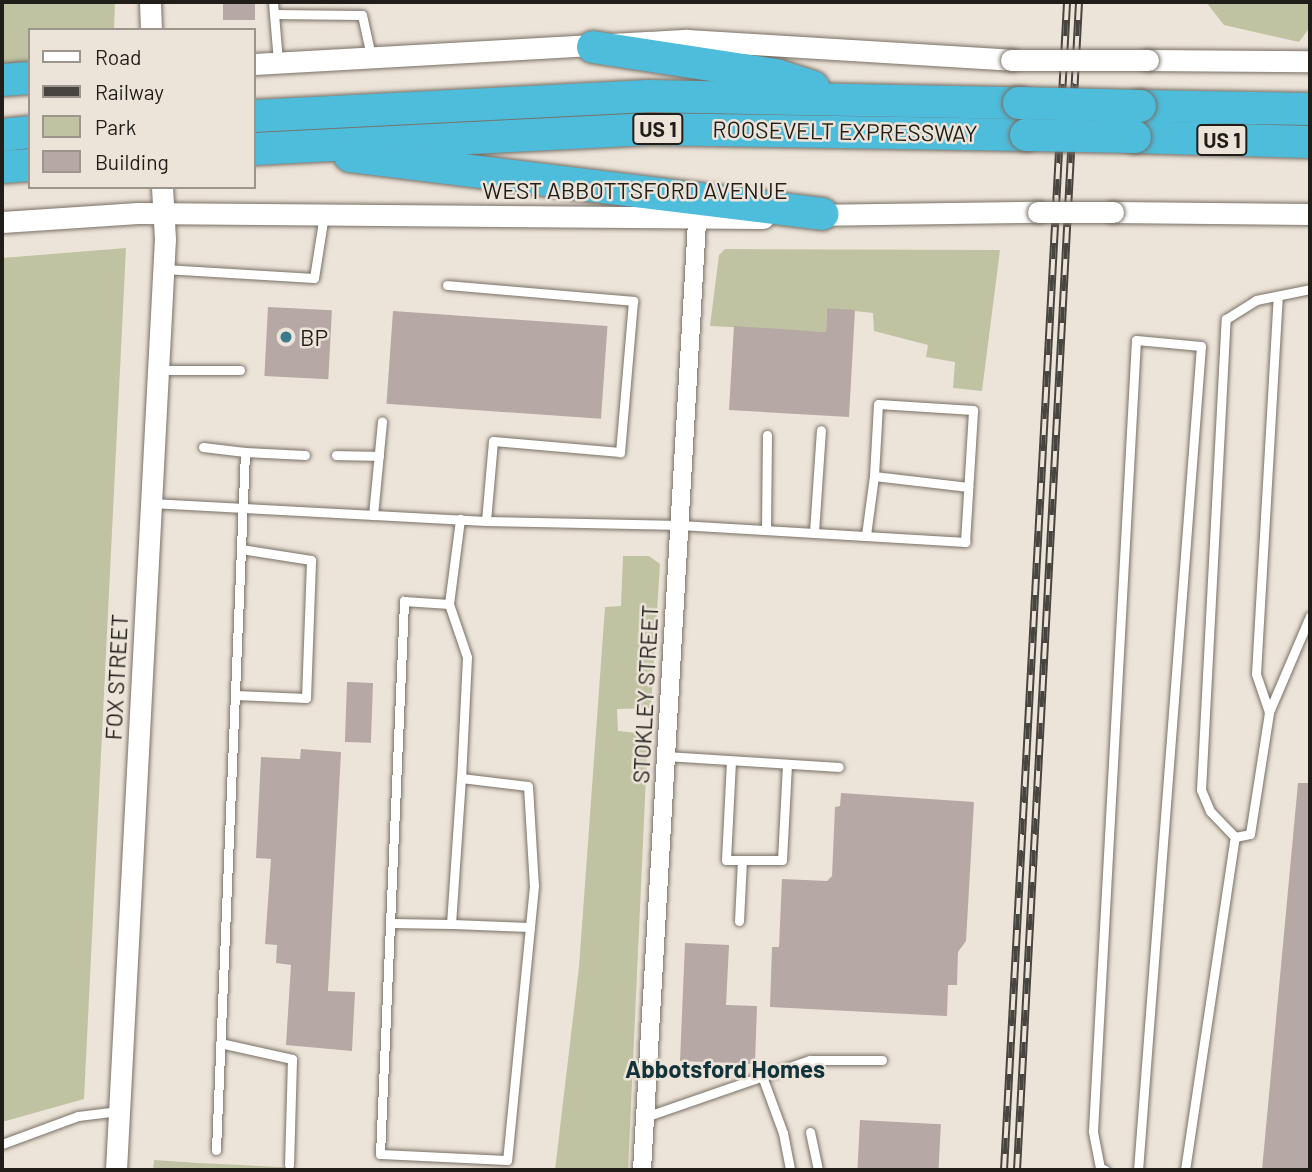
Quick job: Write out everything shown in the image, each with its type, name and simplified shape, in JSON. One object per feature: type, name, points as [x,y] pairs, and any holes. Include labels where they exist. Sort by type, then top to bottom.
[{"type":"highway","points":[[593,47],[776,75],[844,97]]},
{"type":"highway","points":[[2,80],[28,78]]},
{"type":"highway","name":"ROOSEVELT EXPRESSWAY","points":[[256,116],[648,96],[844,97],[1310,109]]},
{"type":"highway","name":"ROOSEVELT EXPRESSWAY","points":[[256,149],[649,129],[1310,142]]},
{"type":"highway","points":[[2,135],[28,132]]},
{"type":"highway","points":[[290,146],[438,170],[822,214]]},
{"type":"highway","points":[[2,167],[28,164]]},
{"type":"street","points":[[150,2],[152,28]]},
{"type":"street","points":[[256,64],[687,40],[1011,60],[1310,61]]},
{"type":"street","name":"WEST ABBOTTSFORD AVENUE","points":[[2,222],[163,200],[324,215],[697,221],[822,214],[1310,214]]},
{"type":"street","name":"FOX STREET","points":[[116,1170],[164,269],[163,200]]},
{"type":"street","name":"STOKLEY STREET","points":[[642,1170],[697,221]]},
{"type":"lane","points":[[273,2],[278,62]]},
{"type":"lane","points":[[274,14],[362,15],[371,56]]},
{"type":"lane","points":[[164,269],[314,278],[324,215]]},
{"type":"lane","points":[[447,285],[633,302],[620,452],[493,441],[486,521]]},
{"type":"lane","points":[[1235,837],[1210,810],[1201,790],[1226,319],[1256,300],[1310,289]]},
{"type":"lane","points":[[1269,712],[1256,674],[1278,296]]},
{"type":"lane","points":[[1105,1170],[1100,1168],[1093,1131],[1136,340],[1201,345],[1138,1170]]},
{"type":"lane","points":[[158,370],[240,370]]},
{"type":"lane","points":[[151,503],[486,521],[680,524],[965,542],[973,410],[878,404],[874,476],[866,535]]},
{"type":"lane","points":[[373,515],[382,421]]},
{"type":"lane","points":[[814,532],[821,430]]},
{"type":"lane","points":[[766,529],[767,435]]},
{"type":"lane","points":[[203,447],[305,455]]},
{"type":"lane","points":[[216,1150],[245,452]]},
{"type":"lane","points":[[336,455],[379,456]]},
{"type":"lane","points":[[874,476],[968,487]]},
{"type":"lane","points":[[452,924],[467,657],[449,604],[460,519]]},
{"type":"lane","points":[[235,695],[306,698],[312,560],[241,549]]},
{"type":"lane","points":[[449,604],[404,601],[380,1154],[507,1160],[534,886],[528,786],[461,778]]},
{"type":"lane","points":[[1235,837],[1250,834],[1269,712],[1310,616]]},
{"type":"lane","points":[[666,756],[839,767]]},
{"type":"lane","points":[[731,761],[726,860],[782,860],[787,764]]},
{"type":"lane","points":[[1185,1170],[1235,837]]},
{"type":"lane","points":[[739,921],[742,860]]},
{"type":"lane","points":[[391,923],[530,927]]},
{"type":"lane","points":[[220,1043],[292,1059],[289,1165]]},
{"type":"lane","points":[[645,1116],[810,1060],[882,1060]]},
{"type":"lane","points":[[762,1076],[783,1133],[790,1170]]},
{"type":"lane","points":[[2,1143],[78,1116],[119,1111]]},
{"type":"lane","points":[[810,1132],[818,1170]]},
{"type":"green space","points":[[2,2],[115,2],[114,28],[28,28],[28,63],[2,65]]},
{"type":"green space","points":[[1206,2],[1310,2],[1310,27],[1299,42],[1224,25]]},
{"type":"green space","points":[[126,248],[84,1099],[2,1122],[2,258]]},
{"type":"green space","points":[[725,249],[1000,250],[982,391],[953,388],[955,362],[926,357],[928,345],[874,331],[873,313],[827,308],[826,332],[710,326],[719,255]]},
{"type":"green space","points":[[623,556],[649,556],[660,564],[651,708],[617,709],[618,731],[648,734],[628,1170],[555,1170],[579,967],[605,607],[621,606]]},
{"type":"green space","points":[[154,1160],[198,1163],[345,1170],[153,1170]]},
{"type":"building","points":[[223,2],[255,2],[255,20],[223,20]]},
{"type":"building","points":[[268,307],[332,310],[328,379],[264,376]]},
{"type":"building","points":[[827,308],[855,310],[849,417],[729,410],[734,326],[826,332]]},
{"type":"building","points":[[393,311],[607,326],[601,419],[387,404]]},
{"type":"building","points":[[347,682],[373,683],[371,743],[345,742]]},
{"type":"building","points":[[301,749],[341,752],[328,991],[355,992],[352,1051],[286,1045],[291,965],[276,963],[277,945],[265,944],[271,859],[256,858],[261,757],[300,759]]},
{"type":"building","points":[[1298,783],[1310,783],[1310,1170],[1262,1170]]},
{"type":"building","points":[[841,793],[974,802],[966,941],[958,952],[957,985],[948,985],[947,1016],[770,1007],[772,947],[779,947],[782,879],[827,881],[832,876],[835,807],[840,806]]},
{"type":"building","points":[[685,943],[729,945],[726,1005],[757,1006],[755,1064],[680,1061]]},
{"type":"building","points":[[860,1120],[941,1124],[938,1170],[857,1170]]},
{"type":"railway","points":[[1004,1170],[1067,2]]},
{"type":"railway","points":[[1017,1170],[1079,2]]},
{"type":"place","name":"BP","points":[[286,337]]},
{"type":"district","name":"Abbotsford Homes","points":[[725,1069]]}]
